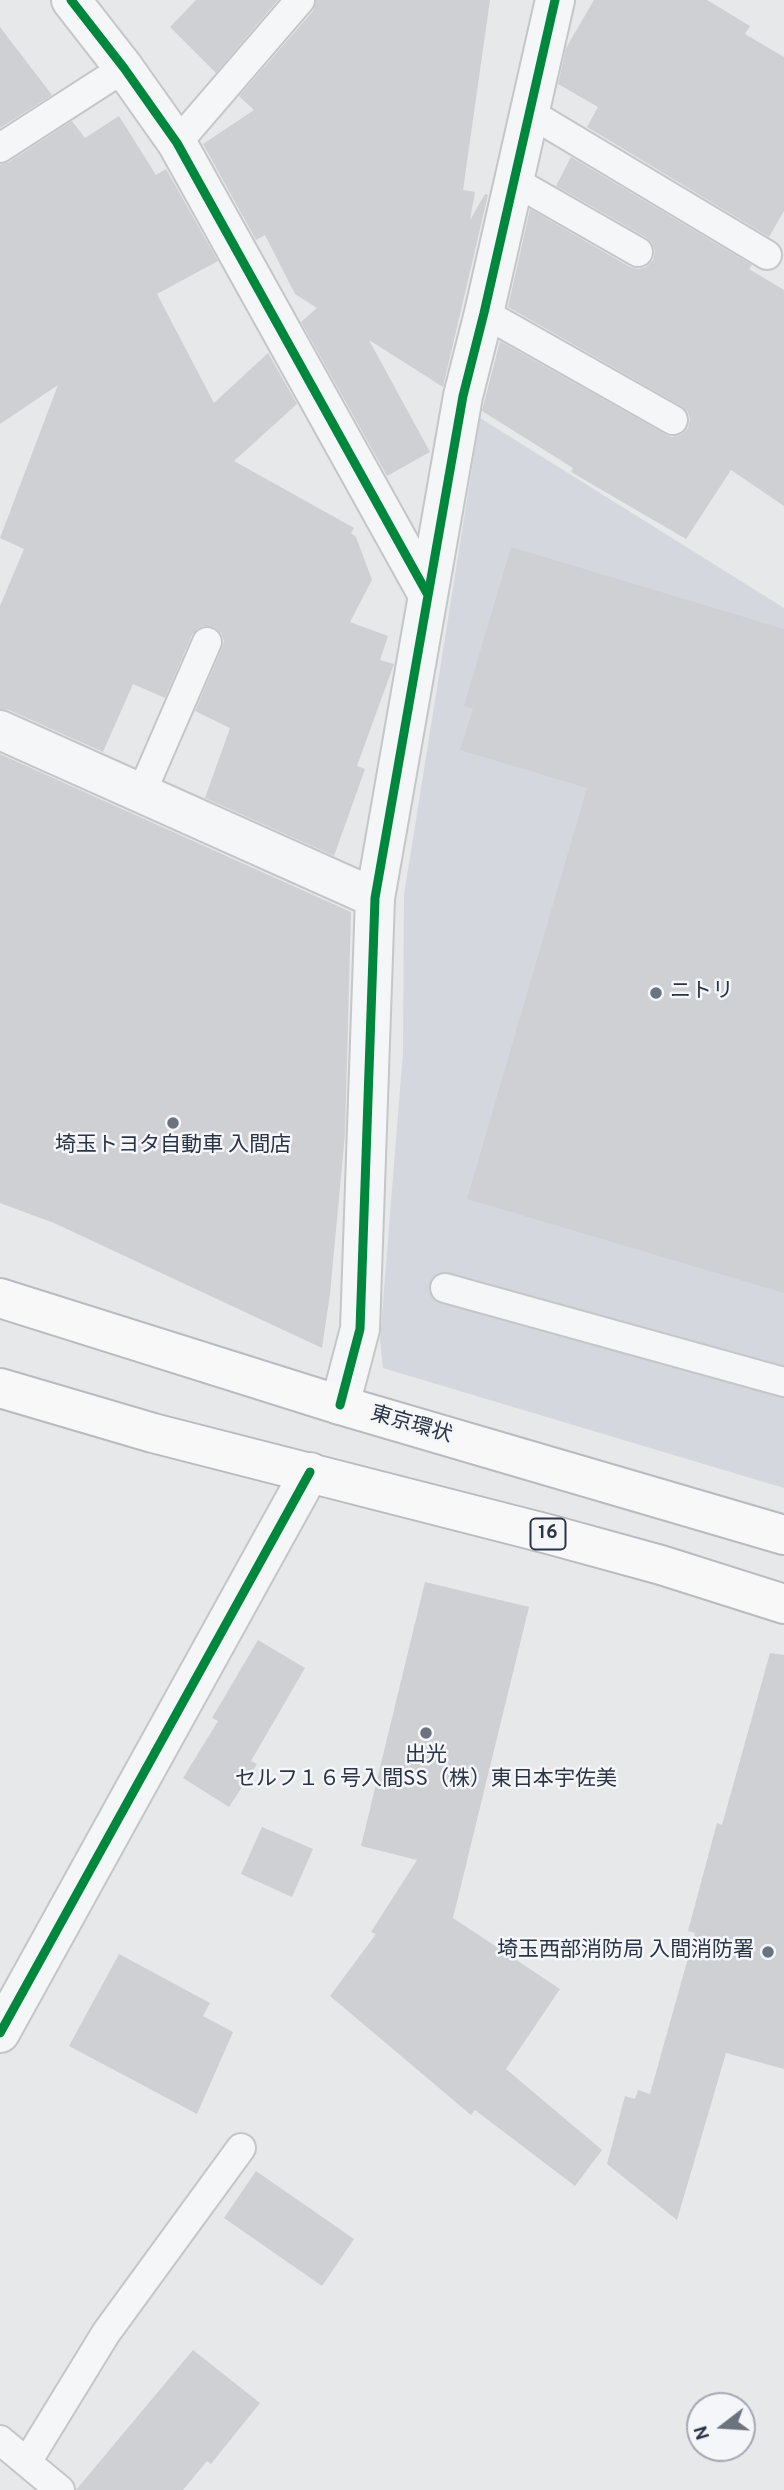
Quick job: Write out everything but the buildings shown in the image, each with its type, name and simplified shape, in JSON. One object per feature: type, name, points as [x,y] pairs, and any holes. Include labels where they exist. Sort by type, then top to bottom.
[{"type":"highway","name":"東京環状","points":[[0,1298],[340,1405],[784,1535]]},
{"type":"highway","name":"16","points":[[0,1388],[152,1433],[661,1565],[784,1604]]},
{"type":"street","points":[[71,0],[177,143],[428,595]]},
{"type":"street","points":[[340,1405],[360,1329],[375,898],[463,396],[555,0]]},
{"type":"street","points":[[0,730],[375,898]]},
{"type":"street","points":[[0,2033],[310,1472]]},
{"type":"lane","points":[[177,143],[300,0]]},
{"type":"lane","points":[[0,148],[124,68]]},
{"type":"lane","points":[[530,113],[767,256]]},
{"type":"lane","points":[[514,181],[638,252]]},
{"type":"lane","points":[[484,313],[673,420]]},
{"type":"lane","points":[[141,794],[207,642]]},
{"type":"lane","points":[[445,1288],[784,1382]]},
{"type":"lane","points":[[27,2462],[106,2333],[241,2148]]},
{"type":"lane","points":[[0,2440],[60,2490]]},
{"type":"shaded area","points":[[480,418],[784,608],[784,1488],[383,1368],[380,1340],[403,1052],[404,895]]},
{"type":"cycle path","points":[[71,0],[177,143],[428,595]]},
{"type":"cycle path","points":[[340,1405],[360,1329],[375,898],[463,396],[555,0]]},
{"type":"cycle path","points":[[0,2033],[310,1472]]},
{"type":"place","name":"ニトリ","points":[[656,993]]},
{"type":"place","name":"埼玉トヨタ自動車 入間店","points":[[173,1123]]},
{"type":"place","name":"出光 セルフ１６号入間SS（株）東日本宇佐美","points":[[426,1733]]},
{"type":"place","name":"埼玉西部消防局 入間消防署","points":[[768,1952]]}]
